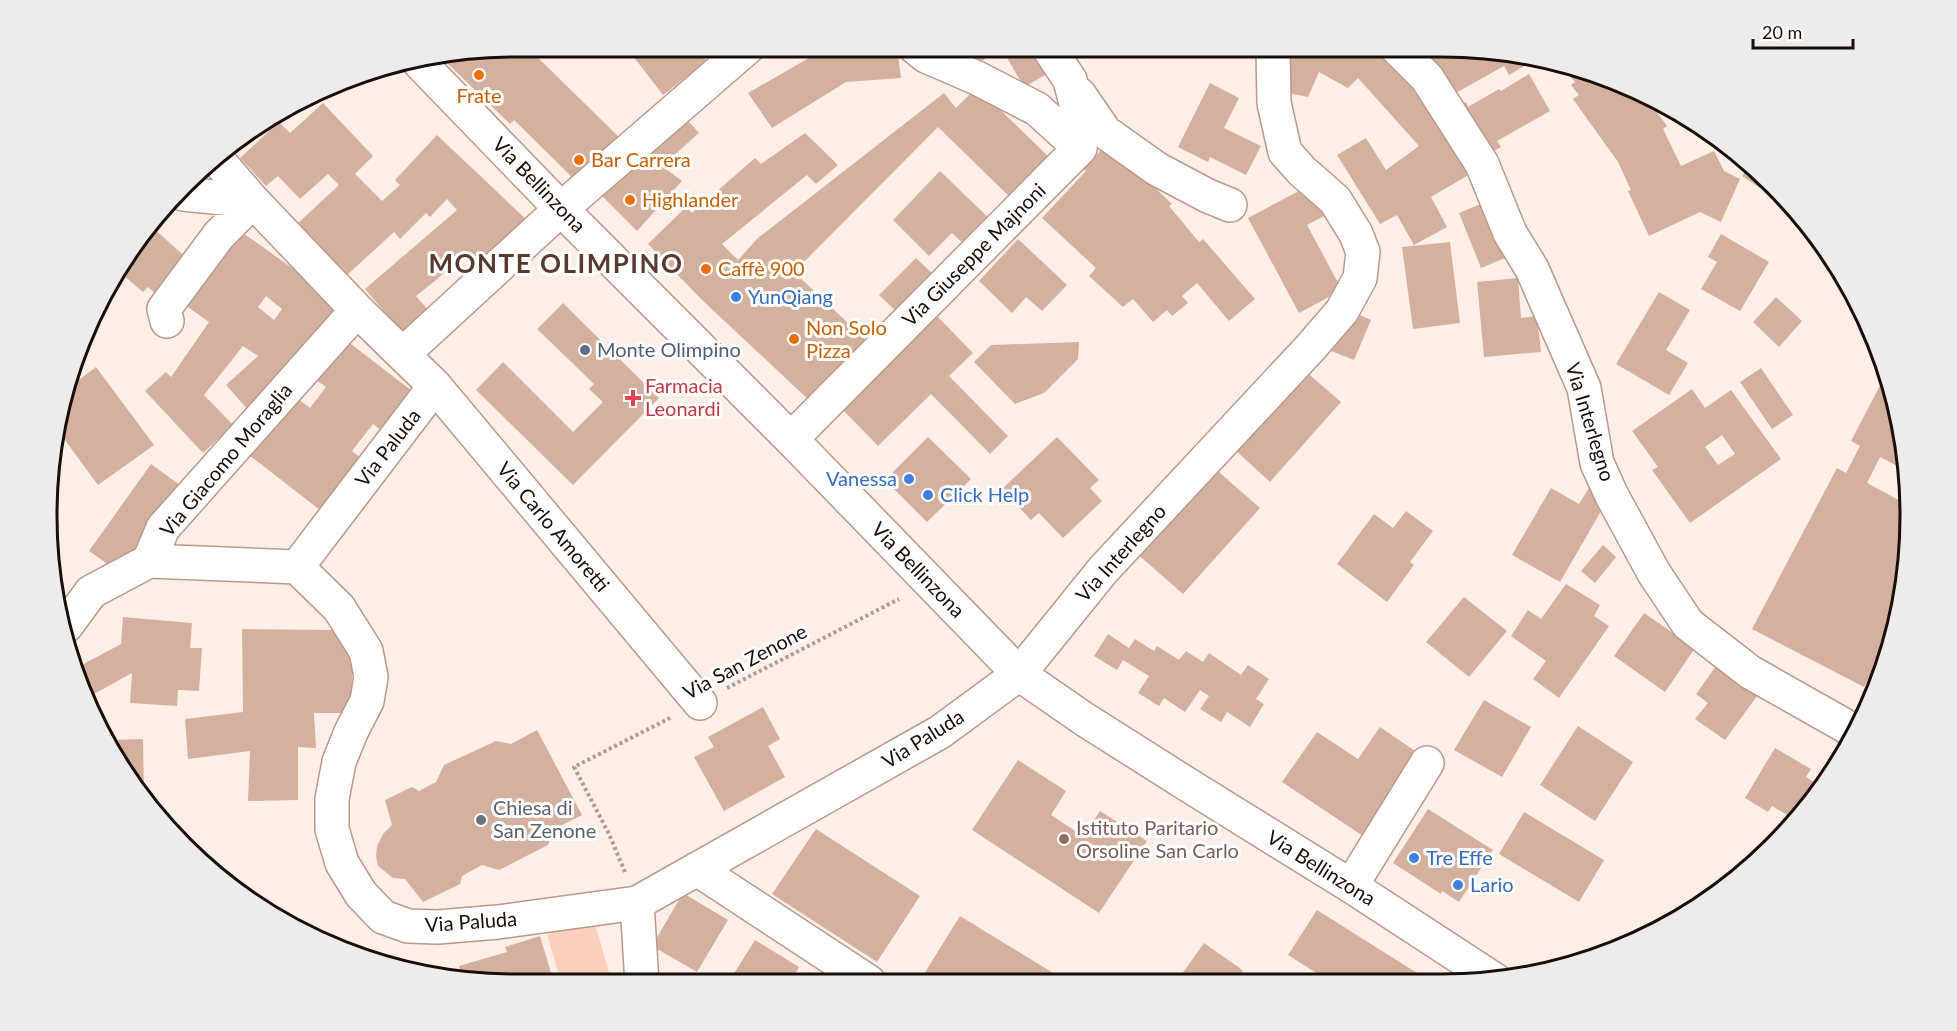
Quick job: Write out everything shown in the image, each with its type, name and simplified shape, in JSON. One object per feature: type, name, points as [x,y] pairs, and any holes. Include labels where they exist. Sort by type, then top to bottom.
[{"type":"street","points":[[403,354],[727,57]]},
{"type":"street","points":[[928,57],[977,78],[1037,109],[1080,148]]},
{"type":"street","points":[[1055,57],[1105,132],[1158,169],[1230,205]]},
{"type":"street","name":"Via Interlegno","points":[[1019,674],[1103,570],[1342,311],[1360,278],[1363,252],[1356,234],[1335,200],[1302,171],[1286,152],[1274,103],[1273,57]]},
{"type":"street","name":"Via Interlegno","points":[[1405,57],[1427,78],[1482,164],[1510,233],[1532,269],[1584,388],[1597,463],[1654,573],[1688,624],[1750,672],[1848,728]]},
{"type":"street","name":"Via Bellinzona","points":[[423,67],[1019,674],[1094,726],[1351,886],[1483,972]]},
{"type":"street","points":[[1070,80],[1082,128],[1080,148]]},
{"type":"street","name":"Via Giuseppe Majnoni","points":[[791,439],[1080,148]]},
{"type":"street","name":"Via Carlo Amoretti","points":[[222,164],[253,201],[357,310],[435,386],[700,703]]},
{"type":"street","points":[[188,194],[253,201]]},
{"type":"street","points":[[167,321],[164,309],[219,235],[253,201]]},
{"type":"street","name":"Via Giacomo Moraglia","points":[[149,561],[163,528],[357,310]]},
{"type":"street","name":"Via Paluda","points":[[435,386],[297,567],[339,608],[366,651],[371,677],[367,701],[339,762],[332,798],[332,829],[342,863],[361,894],[383,917],[408,926],[438,927],[498,922],[637,903],[940,732],[1019,674]]},
{"type":"street","points":[[70,621],[91,592],[149,561],[297,567]]},
{"type":"street","points":[[1351,886],[1427,763]]},
{"type":"street","points":[[697,869],[856,974]]},
{"type":"street","points":[[637,903],[641,974]]},
{"type":"path","name":"Via San Zenone","points":[[637,903],[609,834],[574,767],[930,582]]},
{"type":"shaded area","points":[[594,920],[609,974],[558,974],[547,934]]},
{"type":"building","points":[[537,57],[623,141],[580,185],[514,120],[510,124],[447,63],[486,58]]},
{"type":"building","points":[[634,57],[704,57],[707,61],[663,95]]},
{"type":"building","points":[[811,57],[898,57],[901,78],[846,82],[772,128],[748,93]]},
{"type":"building","points":[[953,57],[988,57],[978,63]]},
{"type":"building","points":[[1007,57],[1040,57],[1049,73],[1024,87]]},
{"type":"building","points":[[1282,57],[1394,57],[1477,170],[1431,197],[1447,227],[1414,245],[1397,215],[1380,224],[1337,155],[1366,138],[1386,170],[1419,146],[1358,78],[1348,88],[1319,72],[1308,97],[1282,92]]},
{"type":"building","points":[[1420,57],[1471,58],[1526,65],[1509,75],[1504,66],[1445,99]]},
{"type":"building","points":[[1529,74],[1550,111],[1497,141],[1501,147],[1485,156],[1457,108],[1466,102],[1468,107]]},
{"type":"building","points":[[1570,76],[1617,92],[1655,110],[1667,126],[1663,129],[1681,166],[1714,151],[1724,171],[1740,179],[1721,222],[1700,212],[1649,236],[1628,191],[1631,190],[1618,162],[1573,99],[1579,95],[1571,85],[1575,82]]},
{"type":"building","points":[[1210,83],[1239,98],[1224,128],[1261,146],[1246,175],[1210,157],[1208,162],[1178,147]]},
{"type":"building","points":[[977,87],[1056,164],[1017,204],[938,127],[794,272],[868,342],[811,402],[701,299],[648,244],[686,207],[692,213],[755,158],[761,164],[805,133],[838,165],[816,184],[807,175],[722,244],[738,260],[758,238],[944,93],[956,108]]},
{"type":"building","points":[[323,103],[373,156],[355,174],[382,201],[400,185],[395,180],[437,135],[531,224],[476,271],[463,256],[416,296],[429,311],[403,333],[365,289],[457,210],[447,199],[430,217],[426,213],[400,239],[394,232],[346,276],[297,224],[339,185],[328,174],[300,199],[278,176],[266,186],[240,158],[279,122],[290,133]]},
{"type":"building","points":[[682,114],[699,133],[662,166],[682,181],[637,231],[594,188]]},
{"type":"building","points":[[1108,143],[1172,204],[1169,206],[1199,242],[1203,239],[1255,299],[1229,321],[1197,283],[1182,296],[1188,303],[1172,316],[1167,310],[1153,322],[1133,299],[1123,307],[1089,276],[1096,268],[1042,218],[1086,171],[1083,169]]},
{"type":"building","points":[[940,171],[994,223],[969,249],[952,233],[929,256],[893,220]]},
{"type":"building","points":[[1745,172],[1761,187],[1760,188],[1742,176]]},
{"type":"building","points":[[1312,184],[1328,214],[1307,225],[1342,290],[1299,313],[1248,218]]},
{"type":"building","points":[[1488,201],[1510,256],[1481,268],[1459,213]]},
{"type":"building","points":[[236,228],[288,265],[339,306],[250,412],[226,385],[258,356],[243,346],[204,395],[233,425],[203,453],[145,391],[166,372],[171,377],[209,322],[178,300]],"holes":[[[266,296],[282,309],[274,320],[258,307]]]},
{"type":"building","points":[[156,231],[190,261],[164,301],[148,287],[143,292],[124,276]]},
{"type":"building","points":[[1721,234],[1769,262],[1740,311],[1701,289],[1717,262],[1708,257]]},
{"type":"building","points":[[1018,239],[1067,285],[1042,311],[1026,297],[1012,313],[979,281]]},
{"type":"building","points":[[1450,242],[1460,323],[1413,329],[1402,247]]},
{"type":"building","points":[[916,258],[937,278],[900,315],[879,295]]},
{"type":"building","points":[[1518,278],[1521,318],[1537,316],[1541,352],[1484,357],[1477,282]]},
{"type":"building","points":[[1659,292],[1690,310],[1666,350],[1688,363],[1669,395],[1616,364]]},
{"type":"building","points":[[1776,297],[1802,321],[1779,347],[1753,322]]},
{"type":"building","points":[[563,303],[659,398],[573,485],[476,390],[503,362],[573,432],[603,402],[589,389],[594,384],[537,329]]},
{"type":"building","points":[[1351,311],[1371,320],[1354,360],[1326,349]]},
{"type":"building","points":[[935,314],[973,353],[949,376],[1008,436],[990,454],[931,394],[878,446],[840,407]]},
{"type":"building","points":[[342,337],[412,391],[382,431],[373,424],[352,451],[361,458],[320,510],[249,455],[295,397],[310,408],[326,387],[312,377]]},
{"type":"building","points":[[1079,342],[1078,359],[1044,393],[1015,404],[974,362],[991,345]]},
{"type":"building","points":[[96,367],[154,445],[98,485],[64,439],[77,381]]},
{"type":"building","points":[[1761,368],[1793,415],[1772,429],[1740,382]]},
{"type":"building","points":[[1304,370],[1341,402],[1270,482],[1234,449]]},
{"type":"building","points":[[1881,384],[1891,426],[1897,466],[1880,457],[1867,483],[1899,500],[1899,545],[1891,605],[1884,634],[1876,663],[1864,687],[1752,629],[1837,468],[1846,473],[1860,446],[1851,441]]},
{"type":"building","points":[[1692,389],[1705,408],[1731,390],[1781,459],[1690,523],[1652,470],[1658,467],[1632,431]],"holes":[[[1722,435],[1735,454],[1718,465],[1705,447]]]},
{"type":"building","points":[[928,437],[971,479],[927,522],[885,480]]},
{"type":"building","points":[[1057,437],[1099,480],[1090,488],[1102,501],[1063,538],[1039,513],[1031,520],[1002,489]]},
{"type":"building","points":[[151,464],[184,488],[122,574],[89,551]]},
{"type":"building","points":[[1212,466],[1260,508],[1183,594],[1135,552]]},
{"type":"building","points":[[1551,488],[1579,504],[1589,488],[1608,499],[1560,582],[1512,555]]},
{"type":"building","points":[[1406,511],[1433,531],[1410,562],[1414,565],[1387,602],[1337,564],[1374,514],[1393,528]]},
{"type":"building","points":[[1603,545],[1616,557],[1595,583],[1581,571]]},
{"type":"building","points":[[1566,584],[1600,605],[1594,616],[1609,626],[1559,698],[1533,679],[1546,661],[1511,636],[1528,610],[1541,619]]},
{"type":"building","points":[[1464,597],[1507,631],[1469,677],[1426,642]]},
{"type":"building","points":[[1644,613],[1695,648],[1665,692],[1614,656]]},
{"type":"building","points":[[123,617],[192,623],[190,648],[202,648],[199,691],[178,690],[177,706],[130,703],[132,673],[93,694],[82,665],[121,644]]},
{"type":"building","points":[[242,629],[337,630],[352,653],[352,713],[314,713],[316,748],[298,747],[298,800],[248,801],[250,751],[188,759],[185,719],[243,712]]},
{"type":"building","points":[[1108,634],[1129,648],[1135,639],[1154,651],[1157,646],[1179,660],[1186,651],[1203,662],[1209,653],[1241,675],[1248,665],[1269,679],[1256,699],[1264,704],[1250,727],[1227,712],[1221,722],[1200,709],[1209,696],[1200,690],[1185,712],[1164,698],[1159,706],[1138,693],[1149,676],[1123,660],[1117,670],[1094,656]]},
{"type":"building","points":[[1719,662],[1760,692],[1725,740],[1695,719],[1708,703],[1696,694]]},
{"type":"building","points":[[1484,700],[1531,727],[1502,777],[1454,750]]},
{"type":"building","points":[[763,707],[780,739],[768,746],[785,777],[724,811],[694,757],[714,747],[708,737]]},
{"type":"building","points":[[1578,726],[1633,762],[1595,821],[1540,785]]},
{"type":"building","points":[[1380,727],[1418,753],[1363,836],[1282,782],[1317,732],[1358,759]]},
{"type":"building","name":"Chiesa di San Zenone","points":[[537,730],[582,815],[554,829],[548,845],[499,870],[482,865],[462,876],[460,884],[423,902],[405,879],[393,878],[378,866],[377,846],[383,834],[392,825],[385,800],[412,787],[419,791],[436,782],[444,765],[496,741],[511,744]]},
{"type":"building","points":[[143,739],[144,784],[134,770],[115,740]]},
{"type":"building","points":[[1775,748],[1811,769],[1806,777],[1814,782],[1788,816],[1772,806],[1768,812],[1745,798]]},
{"type":"building","name":"Istituto Paritario Orsoline San Carlo","points":[[1018,760],[1066,791],[1051,815],[1083,836],[1100,811],[1147,841],[1099,913],[972,830]]},
{"type":"building","points":[[1428,809],[1493,850],[1459,902],[1442,891],[1441,894],[1393,863]]},
{"type":"building","points":[[1524,812],[1604,860],[1579,902],[1499,854]]},
{"type":"building","points":[[816,829],[920,896],[877,962],[772,894]]},
{"type":"building","points":[[683,893],[728,920],[697,972],[652,946]]},
{"type":"building","points":[[1317,910],[1419,974],[1318,974],[1288,955]]},
{"type":"building","points":[[960,916],[1055,974],[924,974]]},
{"type":"building","points":[[540,936],[551,974],[460,970],[459,966],[507,952],[505,947]]},
{"type":"building","points":[[755,940],[799,967],[795,974],[734,974]]},
{"type":"building","points":[[1204,943],[1241,969],[1244,974],[1182,974]]},
{"type":"place","name":"Frate","points":[[479,75]]},
{"type":"place","name":"Bar Carrera","points":[[579,160]]},
{"type":"place","name":"Highlander","points":[[630,200]]},
{"type":"place","name":"Caffè 900","points":[[706,269]]},
{"type":"place","name":"YunQiang","points":[[736,297]]},
{"type":"place","name":"Non Solo Pizza","points":[[794,339]]},
{"type":"place","name":"Monte Olimpino","points":[[585,350]]},
{"type":"place","name":"Farmacia Leonardi","points":[[633,398]]},
{"type":"place","name":"Vanessa","points":[[909,479]]},
{"type":"place","name":"Click Help","points":[[928,495]]},
{"type":"place","name":"Chiesa di San Zenone","points":[[481,820]]},
{"type":"place","name":"Istituto Paritario Orsoline San Carlo","points":[[1064,839]]},
{"type":"place","name":"Tre Effe","points":[[1414,858]]},
{"type":"place","name":"Lario","points":[[1458,885]]},
{"type":"district","name":"MONTE OLIMPINO","points":[[556,264]]}]
